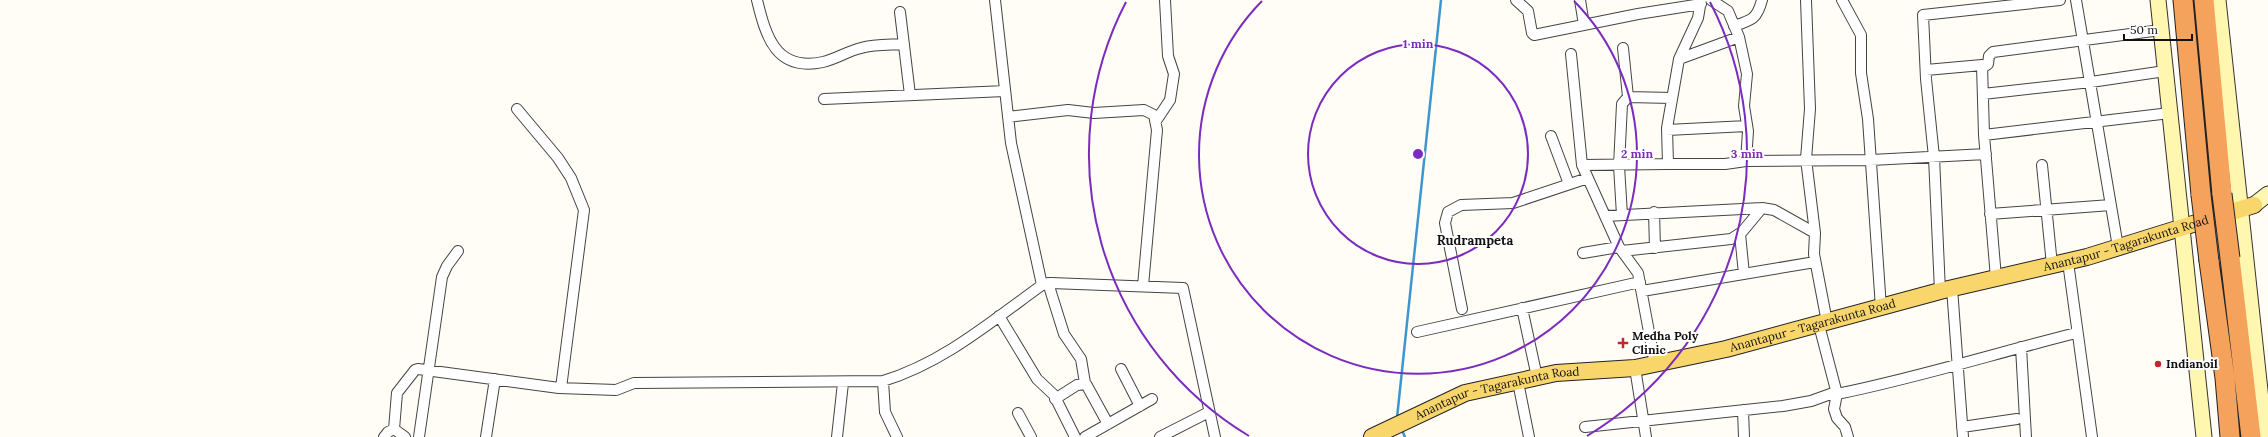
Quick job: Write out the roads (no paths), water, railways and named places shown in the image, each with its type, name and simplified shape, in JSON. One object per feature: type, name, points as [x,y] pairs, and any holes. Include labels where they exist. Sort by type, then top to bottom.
[{"type":"highway","points":[[2183,0],[2208,260],[2225,378],[2230,437]]},
{"type":"highway","points":[[2204,0],[2222,194],[2251,437]]},
{"type":"main road","name":"Anantapur - Tagarakunta Road","points":[[1377,434],[1465,393],[1556,373],[1635,368],[1726,349],[1946,290],[2068,262],[2254,207]]},
{"type":"street","points":[[757,0],[766,34],[771,45],[776,51],[789,59],[808,63],[822,62],[861,48],[904,44]]},
{"type":"street","points":[[995,0],[1011,143],[1045,284],[1066,336],[1081,359],[1085,383],[1088,385],[1108,424]]},
{"type":"street","points":[[1143,286],[1156,120],[1170,100],[1174,74],[1168,56],[1165,0]]},
{"type":"street","points":[[1580,0],[1584,25]]},
{"type":"street","points":[[1711,0],[1728,11],[1739,37],[1747,74],[1744,106],[1747,126],[1746,161]]},
{"type":"street","points":[[1734,26],[1754,18],[1758,13],[1762,0]]},
{"type":"street","points":[[1806,0],[1810,109],[1806,160],[1815,233],[1815,262],[1823,324],[1837,393],[1834,409],[1837,418],[1845,427],[1848,437]]},
{"type":"street","points":[[1842,0],[1861,35],[1861,73],[1868,119],[1881,308]]},
{"type":"street","points":[[2017,419],[1963,432],[1959,363],[1946,290],[1926,70],[1923,15],[2060,0]]},
{"type":"street","points":[[2076,0],[2098,122],[2118,247]]},
{"type":"street","points":[[2158,0],[2204,437]]},
{"type":"street","points":[[2218,0],[2254,207],[2266,420],[2265,437]]},
{"type":"street","points":[[1520,1],[1528,12],[1533,34],[1701,2],[1698,18],[1679,59],[1667,130],[1668,164]]},
{"type":"street","points":[[900,12],[910,94]]},
{"type":"street","points":[[1982,68],[1988,64],[1989,56],[1993,52],[2161,30]]},
{"type":"street","points":[[1679,59],[1739,37]]},
{"type":"street","points":[[1622,215],[1619,164],[1622,104],[1628,97],[1623,48]]},
{"type":"street","points":[[1571,54],[1582,165],[1621,249],[1637,270],[1655,364]]},
{"type":"street","points":[[1926,70],[1982,65],[1984,135],[1996,278]]},
{"type":"street","points":[[1983,94],[2091,82],[2165,71]]},
{"type":"street","points":[[824,99],[1005,90]]},
{"type":"street","points":[[1628,97],[1672,98]]},
{"type":"street","points":[[517,109],[558,158],[571,178],[584,210],[560,388]]},
{"type":"street","points":[[1008,117],[1049,111],[1094,113],[1136,110],[1149,112],[1156,120]]},
{"type":"street","points":[[1984,135],[2170,114]]},
{"type":"street","points":[[1667,130],[1747,126]]},
{"type":"street","points":[[1551,136],[1569,184]]},
{"type":"street","points":[[1582,165],[1725,164],[1746,161],[1871,160],[1986,154]]},
{"type":"street","points":[[2042,165],[2045,210],[2052,265]]},
{"type":"street","points":[[1462,309],[1445,223],[1448,212],[1461,205],[1513,203],[1588,178]]},
{"type":"street","points":[[2254,207],[2268,194]]},
{"type":"street","points":[[1990,214],[2111,205]]},
{"type":"street","points":[[1605,216],[1654,212],[1762,208],[1774,210],[1815,233]]},
{"type":"street","points":[[1583,253],[1621,249],[1656,248],[1727,240],[1740,234],[1762,208]]},
{"type":"street","points":[[1654,212],[1656,248]]},
{"type":"street","points":[[1740,234],[1744,274]]},
{"type":"street","points":[[419,437],[442,277],[447,266],[458,251]]},
{"type":"street","points":[[1417,332],[1522,308],[1641,286],[1744,274],[1815,262]]},
{"type":"street","points":[[2068,262],[2076,332],[2092,437]]},
{"type":"street","points":[[394,429],[398,393],[415,370],[429,370],[560,388],[616,390],[639,383],[843,383],[883,381],[908,374],[939,358],[1045,284],[1183,288],[1215,437]]},
{"type":"street","points":[[1522,308],[1537,377]]},
{"type":"street","points":[[999,316],[1040,383],[1056,399],[1075,437]]},
{"type":"street","points":[[1585,428],[1644,420],[1807,403],[1837,393],[1891,383],[1959,363],[2076,332]]},
{"type":"street","points":[[2020,347],[2026,437]]},
{"type":"street","points":[[1635,368],[1646,437]]},
{"type":"street","points":[[1121,369],[1140,406]]},
{"type":"street","points":[[486,437],[495,379]]},
{"type":"street","points":[[883,381],[885,412],[897,437]]},
{"type":"street","points":[[1518,382],[1529,437]]},
{"type":"street","points":[[836,437],[843,383]]},
{"type":"street","points":[[1056,399],[1077,385],[1085,383]]},
{"type":"street","points":[[1085,437],[1152,399]]},
{"type":"street","points":[[1743,410],[1744,437]]},
{"type":"street","points":[[1160,437],[1209,412]]},
{"type":"street","points":[[1018,413],[1031,437]]},
{"type":"street","points":[[384,437],[388,432],[394,429]]},
{"type":"street","points":[[394,429],[405,437]]},
{"type":"waterway","points":[[1397,418],[1441,0]]},
{"type":"waterway","points":[[1401,428],[1405,437]]},
{"type":"place","name":"Medha Poly Clinic","points":[[1623,343]]},
{"type":"place","name":"Indianoil","points":[[2158,364]]},
{"type":"district","name":"Rudrampeta","points":[[1475,240]]}]
